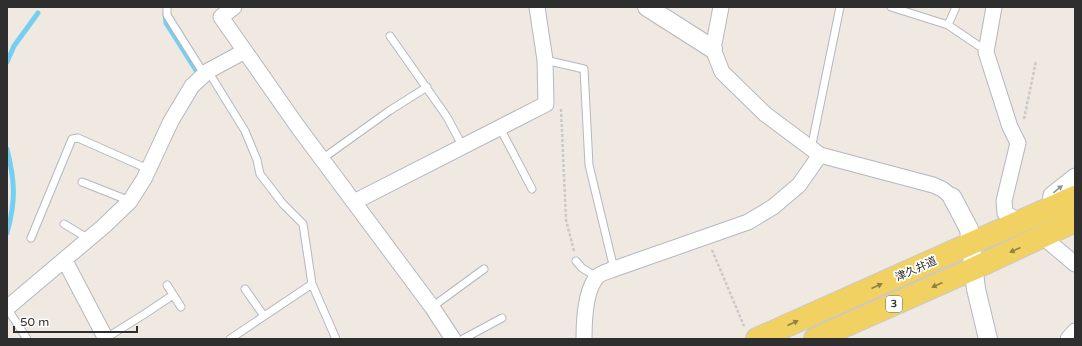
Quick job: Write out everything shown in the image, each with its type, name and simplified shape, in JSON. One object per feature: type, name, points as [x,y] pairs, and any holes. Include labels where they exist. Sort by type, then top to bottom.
[{"type":"main road","name":"津久井道","points":[[752,335],[972,244],[1075,197]]},
{"type":"main road","name":"津久井道","points":[[815,339],[1043,237],[1075,221]]},
{"type":"street","points":[[234,7],[221,17],[298,127],[432,307],[453,339]]},
{"type":"street","points":[[354,202],[546,104],[545,60],[537,7]]},
{"type":"street","points":[[647,7],[713,49]]},
{"type":"street","points":[[721,7],[713,49],[722,72],[740,91],[815,153],[933,185],[942,189],[952,197],[966,223],[972,244],[972,269],[988,339]]},
{"type":"street","points":[[994,7],[986,52],[1010,127],[1018,143],[1004,201],[1005,213],[1020,222]]},
{"type":"street","points":[[7,308],[65,261],[130,201],[144,179],[171,121],[192,86],[206,73],[245,51]]},
{"type":"street","points":[[584,339],[584,313],[589,294],[597,277],[614,269],[748,222],[773,206],[799,185],[815,153]]},
{"type":"street","points":[[1050,208],[1051,195],[1075,176]]},
{"type":"street","points":[[1043,237],[1075,264]]},
{"type":"street","points":[[65,261],[106,338]]},
{"type":"street","points":[[1068,339],[1075,331]]},
{"type":"lane","points":[[166,7],[167,16],[245,131],[257,160],[260,174],[283,204],[303,224],[312,284],[336,339]]},
{"type":"lane","points":[[815,153],[840,7]]},
{"type":"lane","points":[[891,7],[948,25],[979,46]]},
{"type":"lane","points":[[948,25],[956,7]]},
{"type":"lane","points":[[390,36],[447,117],[462,147]]},
{"type":"lane","points":[[545,60],[584,69],[589,165],[614,269]]},
{"type":"lane","points":[[322,159],[389,111],[427,87]]},
{"type":"lane","points":[[500,128],[532,189]]},
{"type":"lane","points":[[31,238],[72,139],[78,138],[148,169]]},
{"type":"lane","points":[[82,182],[130,201]]},
{"type":"lane","points":[[64,224],[89,239]]},
{"type":"lane","points":[[576,261],[582,268],[597,277]]},
{"type":"lane","points":[[432,307],[484,269]]},
{"type":"lane","points":[[230,339],[312,284]]},
{"type":"lane","points":[[167,285],[181,307]]},
{"type":"lane","points":[[245,289],[264,316]]},
{"type":"lane","points":[[106,338],[173,295]]},
{"type":"lane","points":[[7,308],[27,339]]},
{"type":"lane","points":[[463,339],[502,318]]},
{"type":"path","points":[[1018,143],[1026,115],[1036,62]]},
{"type":"path","points":[[546,104],[560,105],[566,220],[576,261]]},
{"type":"path","points":[[712,249],[752,335]]},
{"type":"waterway","points":[[7,62],[14,46],[38,13]]},
{"type":"waterway","points":[[165,14],[166,23],[199,75]]},
{"type":"waterway","points":[[7,149],[13,181],[12,211],[7,233]]}]
